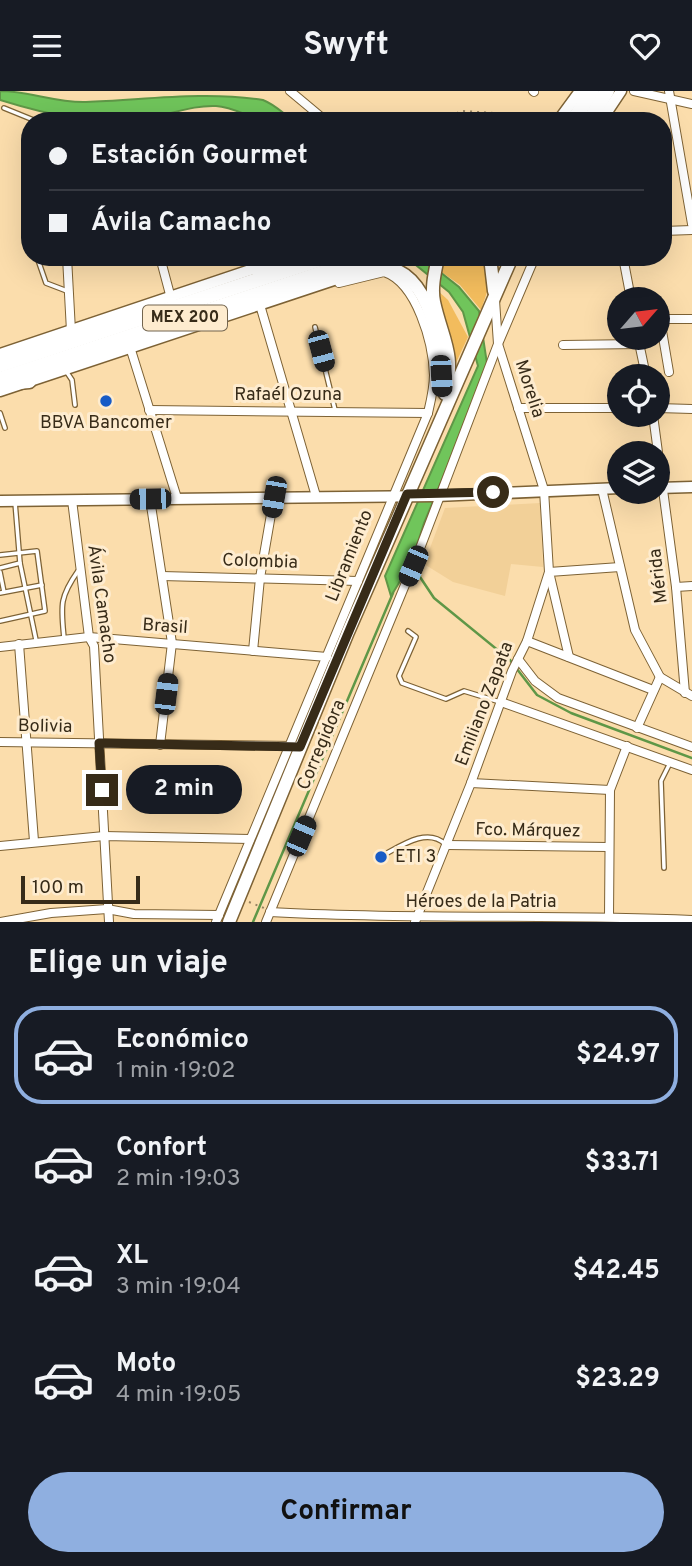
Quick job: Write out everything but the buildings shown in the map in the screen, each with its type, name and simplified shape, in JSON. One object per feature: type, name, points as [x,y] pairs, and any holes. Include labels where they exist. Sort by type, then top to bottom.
[{"type":"highway","points":[[591,107],[607,91]]},
{"type":"highway","points":[[256,268],[270,266]]},
{"type":"highway","name":"MEX 200","points":[[0,381],[302,266]]},
{"type":"highway","name":"MEX 200","points":[[0,365],[175,314],[357,266]]},
{"type":"highway","points":[[0,381],[29,381]]},
{"type":"main road","points":[[388,266],[402,272],[420,294],[438,344],[443,401]]},
{"type":"main road","points":[[435,431],[451,360],[433,292],[437,266]]},
{"type":"main road","points":[[491,266],[494,295]]},
{"type":"main road","points":[[221,920],[343,631],[508,266]]},
{"type":"street","points":[[290,91],[316,112]]},
{"type":"street","points":[[304,101],[305,91]]},
{"type":"street","points":[[591,107],[621,91]]},
{"type":"street","points":[[634,91],[670,95],[692,104]]},
{"type":"street","points":[[670,95],[692,224]]},
{"type":"street","points":[[672,231],[692,230]]},
{"type":"street","points":[[68,266],[71,331]]},
{"type":"street","points":[[162,266],[175,314]]},
{"type":"street","points":[[0,391],[130,348],[175,314],[262,266]]},
{"type":"street","points":[[0,354],[71,331],[175,314],[260,306],[364,266]]},
{"type":"street","name":"Corregidora","points":[[265,922],[267,910],[419,551],[438,495],[531,266]]},
{"type":"street","points":[[626,266],[629,287]]},
{"type":"street","name":"Libramiento","points":[[221,920],[250,839],[295,746],[327,657],[343,631],[358,581],[406,494],[428,413],[434,377],[431,352],[420,318],[401,282],[384,272],[317,286]]},
{"type":"street","name":"Morelia","points":[[494,295],[498,344],[544,490]]},
{"type":"street","points":[[260,306],[316,496]]},
{"type":"street","points":[[670,319],[692,319]]},
{"type":"street","points":[[563,345],[607,343]]},
{"type":"street","points":[[130,348],[177,498]]},
{"type":"street","points":[[519,408],[607,408]]},
{"type":"street","points":[[670,408],[692,409]]},
{"type":"street","name":"Rafaél Ozuna","points":[[149,411],[335,410],[428,413]]},
{"type":"street","points":[[670,488],[692,487]]},
{"type":"street","points":[[602,489],[632,622],[660,677],[688,694]]},
{"type":"street","points":[[0,501],[438,495],[607,489]]},
{"type":"street","name":"Emiliano Zapata","points":[[415,920],[447,845],[515,664],[527,641],[549,572],[544,490]]},
{"type":"street","points":[[253,651],[260,578],[274,497]]},
{"type":"street","points":[[150,499],[172,643],[159,745]]},
{"type":"street","name":"Ávila Camacho","points":[[72,500],[78,572],[89,637],[94,646],[109,922]]},
{"type":"street","name":"Mérida","points":[[663,504],[688,694]]},
{"type":"street","points":[[569,657],[549,572],[620,567]]},
{"type":"street","name":"Colombia","points":[[162,576],[358,581]]},
{"type":"street","points":[[676,587],[692,586]]},
{"type":"street","name":"Brasil","points":[[0,647],[89,637],[327,657]]},
{"type":"street","points":[[527,641],[653,690]]},
{"type":"street","points":[[19,644],[34,841]]},
{"type":"street","points":[[515,664],[558,698],[692,747]]},
{"type":"street","points":[[637,727],[660,677]]},
{"type":"street","points":[[501,702],[692,770]]},
{"type":"street","name":"Bolivia","points":[[0,742],[295,746]]},
{"type":"street","points":[[609,916],[610,790],[627,746]]},
{"type":"street","points":[[471,783],[610,790]]},
{"type":"street","points":[[0,846],[104,836],[250,839]]},
{"type":"street","name":"Fco. Márquez","points":[[447,845],[608,847]]},
{"type":"street","points":[[0,922],[51,912],[107,909],[134,914],[221,920]]},
{"type":"street","name":"Héroes de la Patria","points":[[267,910],[415,920],[609,916],[692,920]]},
{"type":"street","points":[[51,912],[53,922]]},
{"type":"lane","points":[[4,108],[21,115]]},
{"type":"lane","points":[[40,266],[46,283],[69,291]]},
{"type":"lane","points":[[315,327],[335,410]]},
{"type":"lane","points":[[65,369],[72,380],[75,405]]},
{"type":"lane","points":[[0,413],[5,428]]},
{"type":"lane","points":[[15,500],[20,563],[36,643]]},
{"type":"lane","points":[[0,555],[37,551],[45,611],[0,621]]},
{"type":"lane","points":[[20,563],[0,570],[2,592],[42,585]]},
{"type":"lane","points":[[64,640],[62,599],[78,572]]},
{"type":"lane","points":[[408,631],[416,637],[399,676],[402,683],[446,699],[464,691],[501,702]]},
{"type":"lane","points":[[664,868],[661,781],[671,761]]},
{"type":"lane","points":[[378,858],[422,837],[438,837],[447,845]]},
{"type":"path","points":[[460,112],[478,112]]},
{"type":"path","points":[[250,902],[267,910]]},
{"type":"shaded area","points":[[0,91],[75,102],[219,96],[263,100],[282,112],[240,112],[216,106],[177,112],[45,112],[0,100]]},
{"type":"shaded area","points":[[417,266],[432,266],[459,287],[479,311],[488,370],[424,523],[417,545],[419,576],[408,568],[391,596],[385,576],[478,366],[463,312],[449,292]]},
{"type":"shaded area","points":[[441,266],[484,266],[488,289],[481,310],[460,285],[440,271]]},
{"type":"shaded area","points":[[437,290],[448,300],[468,337],[455,365]]},
{"type":"shaded area","points":[[540,503],[543,567],[511,564],[505,596],[453,582],[424,564],[445,508]]},
{"type":"waterway","points":[[418,574],[434,598],[510,660],[537,695],[571,713],[692,758]]},
{"type":"waterway","points":[[253,922],[393,593]]},
{"type":"place","name":"BBVA Bancomer","points":[[106,401]]},
{"type":"place","name":"ETI 3","points":[[381,857]]},
{"type":"route","points":[[102,790],[99,743],[300,747],[407,494],[436,496],[493,492]]}]
